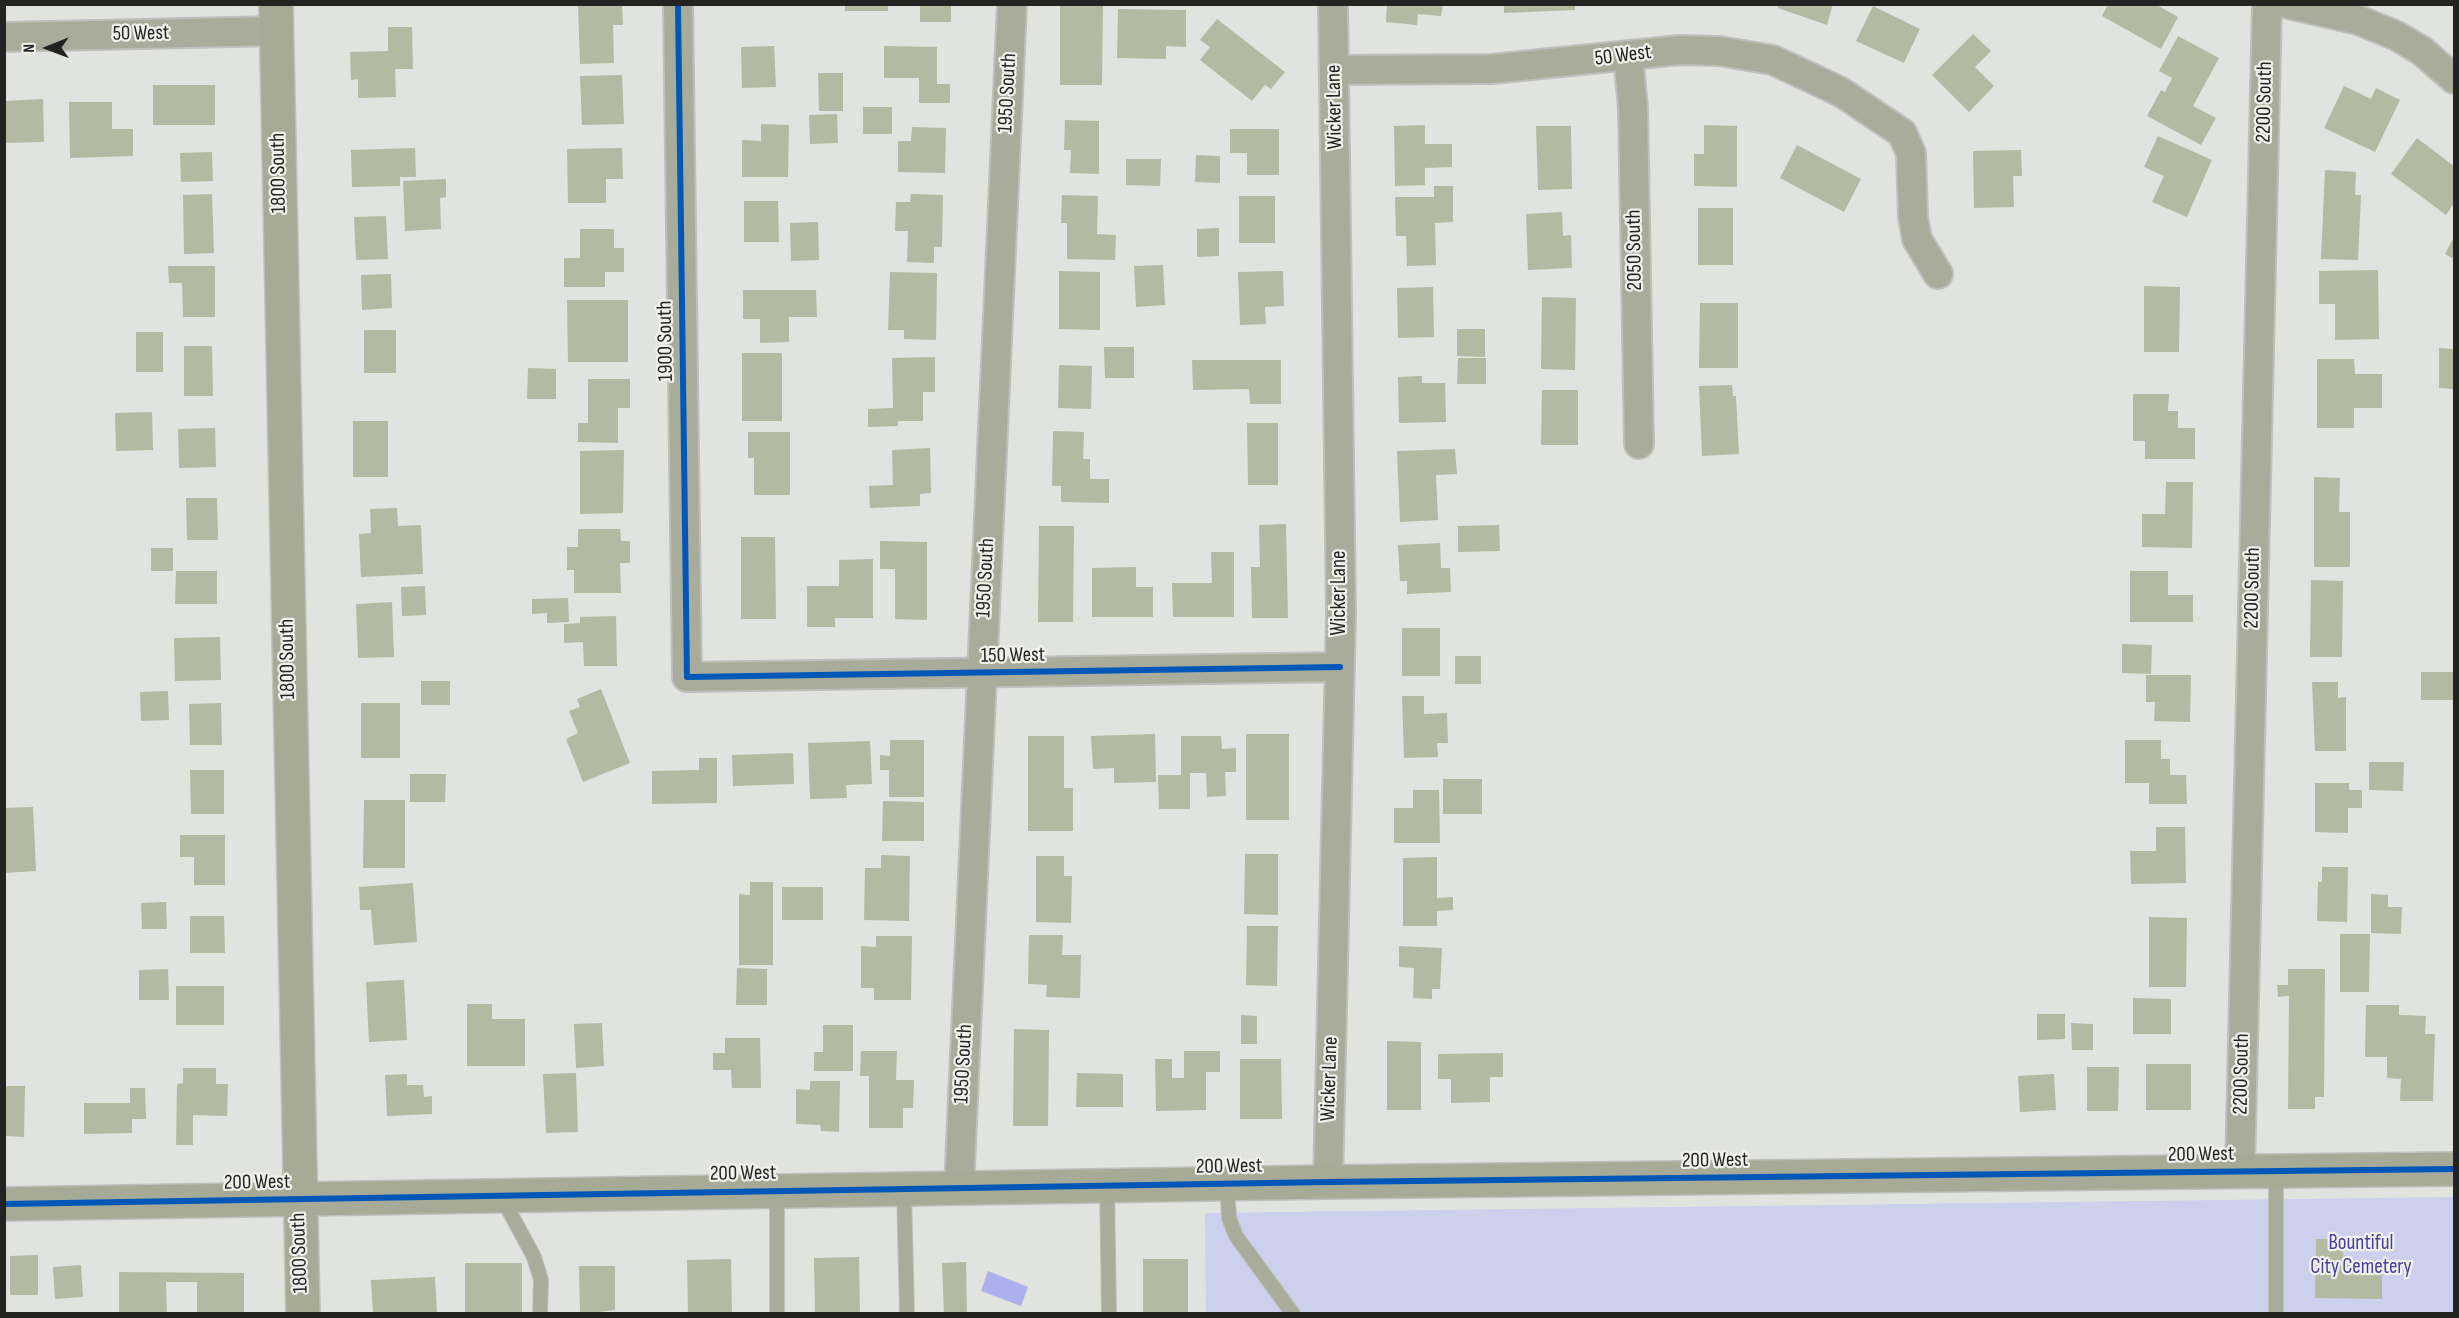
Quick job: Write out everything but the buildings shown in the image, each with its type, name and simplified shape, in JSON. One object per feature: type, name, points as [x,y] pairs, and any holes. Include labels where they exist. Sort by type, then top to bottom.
[{"type":"street","name":"1900 South","points":[[678,4],[687,677]]},
{"type":"street","name":"1950 South","points":[[959,1188],[1012,4]]},
{"type":"street","name":"Wicker Lane","points":[[1328,1182],[1340,668],[1333,4]]},
{"type":"street","name":"2200 South","points":[[2240,1171],[2267,4]]},
{"type":"street","points":[[2288,4],[2358,20],[2397,36],[2422,51],[2454,79]]},
{"type":"street","name":"50 West","points":[[4,37],[276,18]]},
{"type":"street","name":"1800 South","points":[[276,18],[298,1198],[303,1314]]},
{"type":"street","name":"50 West","points":[[1334,70],[1491,69],[1680,50],[1719,51],[1773,60],[1840,92],[1902,133],[1911,153],[1912,217],[1917,238],[1938,274]]},
{"type":"street","name":"2050 South","points":[[1628,56],[1633,108],[1639,444]]},
{"type":"street","name":"150 West","points":[[687,677],[1340,668]]},
{"type":"street","name":"200 West","points":[[4,1203],[1107,1185],[2454,1169]]},
{"type":"lane","points":[[2276,1171],[2276,1314]]},
{"type":"lane","points":[[1227,1184],[1229,1218],[1236,1236],[1293,1314]]},
{"type":"lane","points":[[1107,1185],[1109,1314]]},
{"type":"lane","points":[[904,1188],[907,1314]]},
{"type":"lane","points":[[777,1190],[777,1314]]},
{"type":"lane","points":[[500,1194],[534,1257],[541,1280],[540,1314]]},
{"type":"green space","name":"Bountiful City Cemetery","points":[[2454,1197],[2454,1313],[1206,1313],[1205,1213]]},
{"type":"water","points":[[988,1271],[1028,1287],[1021,1306],[981,1291]]},
{"type":"cycle path","points":[[678,4],[687,677],[1340,667]]},
{"type":"cycle path","points":[[4,1204],[1328,1182],[2454,1169]]}]
